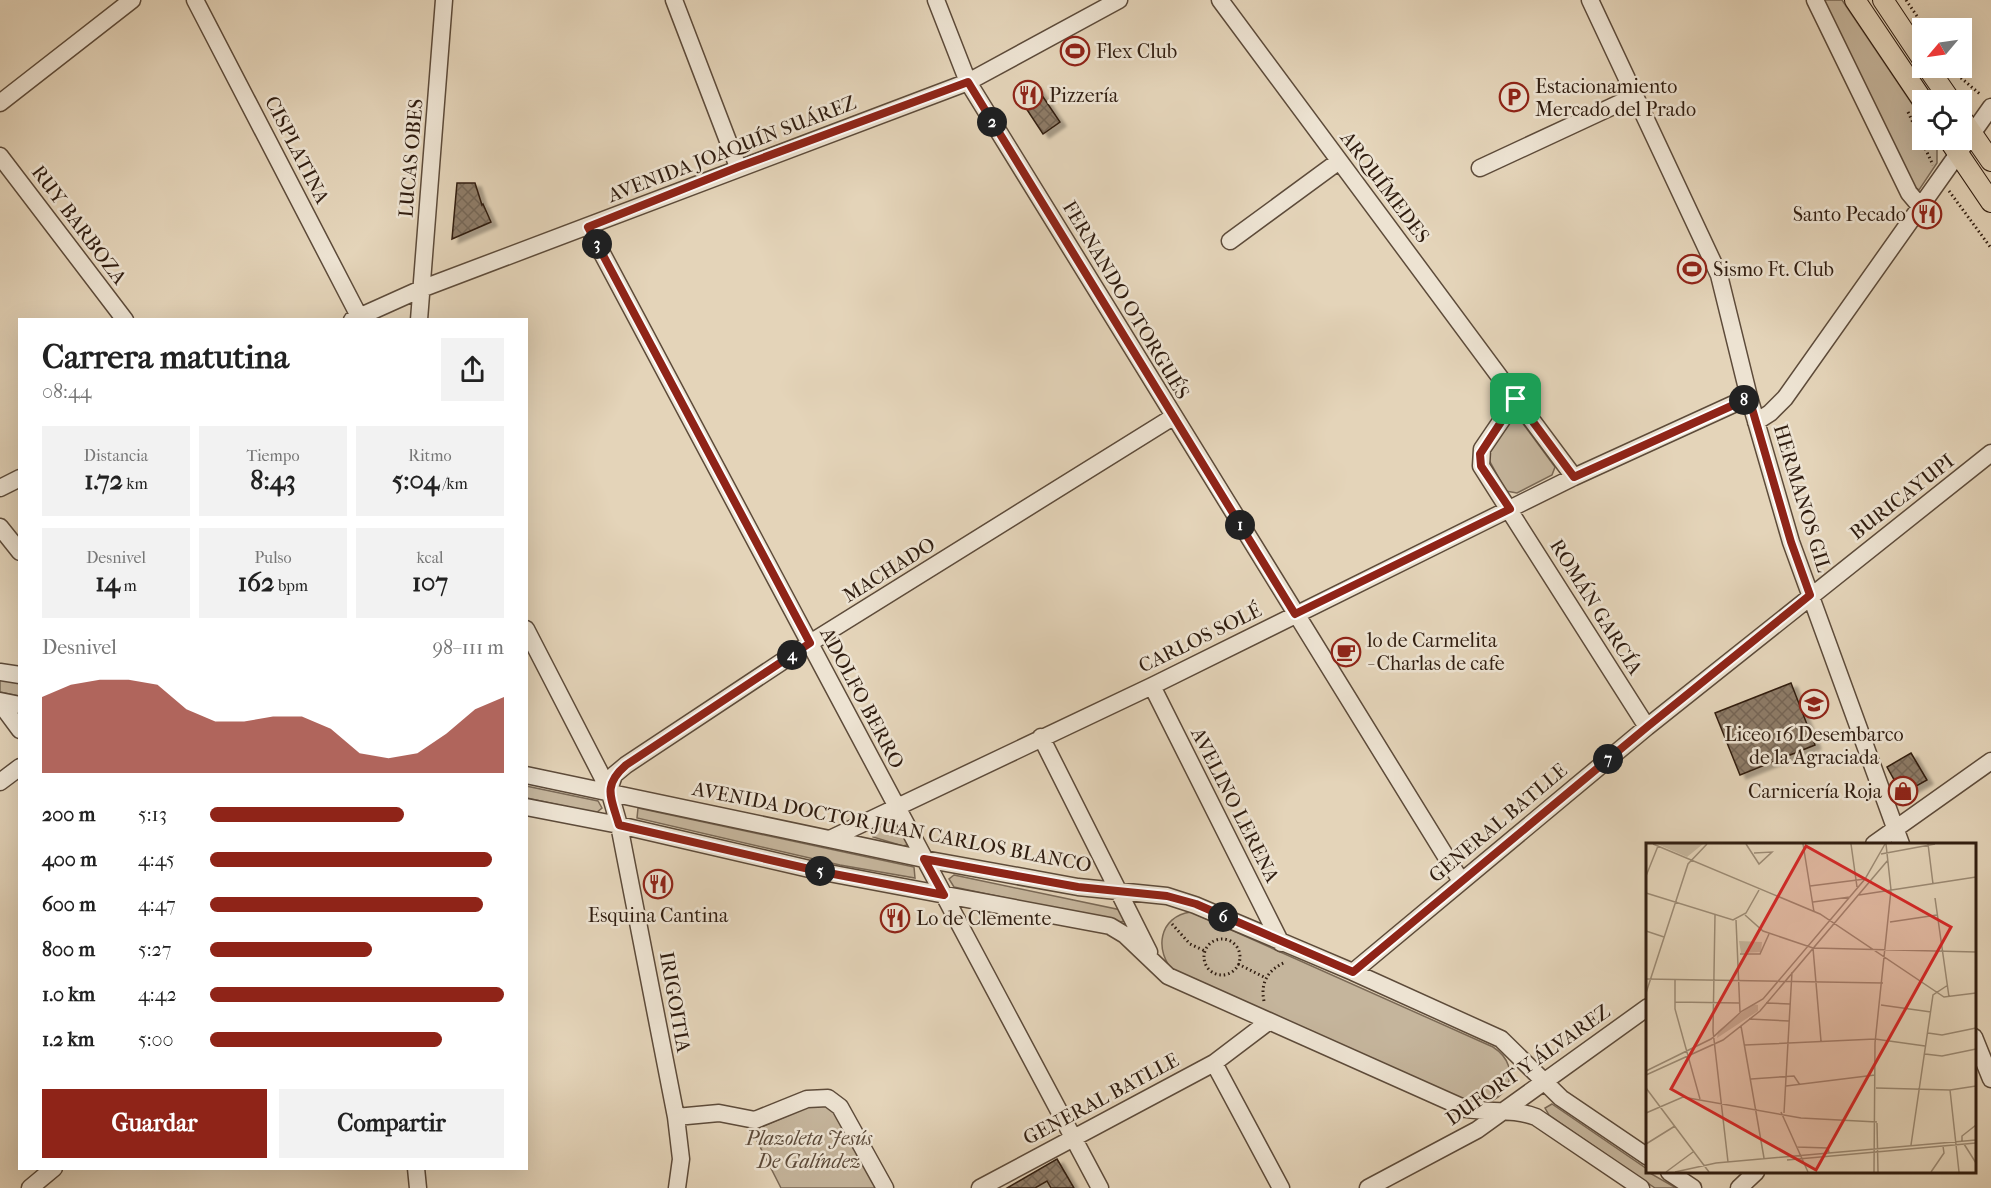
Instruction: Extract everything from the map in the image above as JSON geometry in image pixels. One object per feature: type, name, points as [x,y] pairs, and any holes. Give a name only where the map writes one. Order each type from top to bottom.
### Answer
[{"type":"main road","points":[[1855,0],[1912,100]]},
{"type":"main road","points":[[1883,0],[1912,44]]},
{"type":"main road","points":[[1972,133],[1991,161]]},
{"type":"main road","points":[[1956,150],[1991,202]]},
{"type":"street","points":[[0,103],[132,0]]},
{"type":"street","name":"CISPLATINA","points":[[195,0],[357,318]]},
{"type":"street","name":"LUCAS OBES","points":[[419,318],[444,0]]},
{"type":"street","points":[[674,0],[738,167]]},
{"type":"street","name":"FERNANDO OTORGUÉS","points":[[936,0],[968,82],[1461,881]]},
{"type":"street","name":"AVENIDA JOAQUÍN SUÁREZ","points":[[357,318],[421,288],[968,82],[1119,0]]},
{"type":"street","name":"ARQUÍMEDES","points":[[1220,0],[1574,477]]},
{"type":"street","name":"HERMANOS GIL","points":[[1590,0],[1719,275],[1749,398],[1791,542],[1898,837]]},
{"type":"street","points":[[1815,0],[1909,194],[1920,206]]},
{"type":"street","points":[[1480,168],[1635,96]]},
{"type":"street","points":[[1972,122],[1990,108]]},
{"type":"street","points":[[1756,422],[1770,413],[1785,398],[1940,178],[1951,150]]},
{"type":"street","name":"RUY BARBOZA","points":[[0,156],[123,318]]},
{"type":"street","points":[[1230,242],[1339,160]]},
{"type":"street","name":"ADOLFO BERRO","points":[[588,227],[1100,1188]]},
{"type":"street","name":"CARLOS SOLÉ","points":[[832,838],[1152,686],[1574,477],[1749,398]]},
{"type":"street","points":[[1510,509],[1481,466],[1480,454],[1516,399]]},
{"type":"street","name":"MACHADO","points":[[609,790],[614,775],[626,765],[810,643],[1173,417]]},
{"type":"street","name":"BURICAYUPI","points":[[1810,595],[1991,453]]},
{"type":"street","points":[[0,488],[18,479]]},
{"type":"street","name":"ROMÁN GARCÍA","points":[[1510,509],[1647,727]]},
{"type":"street","points":[[0,527],[18,550]]},
{"type":"street","name":"GENERAL BATLLE","points":[[1353,972],[1647,727],[1810,595]]},
{"type":"street","points":[[528,633],[609,790],[619,825]]},
{"type":"street","points":[[0,672],[18,675]]},
{"type":"street","name":"AVELINO LERENA","points":[[1152,686],[1281,943]]},
{"type":"street","points":[[0,702],[18,705]]},
{"type":"street","points":[[0,702],[18,727]]},
{"type":"street","points":[[1041,737],[1155,963]]},
{"type":"street","points":[[1877,843],[1898,837],[1991,761]]},
{"type":"street","points":[[0,782],[18,768]]},
{"type":"street","name":"AVENIDA DOCTOR JUAN CARLOS BLANCO","points":[[528,774],[924,859],[1119,892],[1167,896],[1196,904],[1501,1039],[1561,1098],[1646,1156]]},
{"type":"street","points":[[528,807],[619,825],[818,871],[1110,926],[1125,935],[1168,976],[1466,1109],[1521,1111],[1536,1117],[1641,1188]]},
{"type":"street","name":"IRIGOITIA","points":[[619,825],[676,1117],[681,1159],[678,1188]]},
{"type":"street","name":"DUFORT Y ÁLVAREZ","points":[[1368,1188],[1478,1130],[1500,1111],[1646,1008]]},
{"type":"street","name":"GENERAL BATLLE","points":[[980,1188],[1214,1063],[1268,1022]]},
{"type":"street","points":[[1976,1042],[1991,1079]]},
{"type":"street","points":[[1214,1063],[1281,1188]]},
{"type":"street","points":[[676,1117],[719,1113],[755,1120],[807,1099],[828,1098],[840,1107],[885,1188]]},
{"type":"street","points":[[30,1188],[52,1170]]},
{"type":"street","points":[[416,1170],[418,1188]]},
{"type":"street","points":[[1671,1173],[1694,1188]]},
{"type":"street","points":[[1739,1188],[1755,1173]]},
{"type":"path","points":[[1906,0],[1918,18]]},
{"type":"path","points":[[1960,78],[1978,91],[1990,108]]},
{"type":"path","points":[[1930,150],[1940,178],[1991,248]]},
{"type":"path","points":[[1172,924],[1190,944],[1204,951]]},
{"type":"path","points":[[1226,940],[1238,949],[1238,964],[1232,972],[1217,975],[1206,966],[1204,951],[1211,943],[1226,940]]},
{"type":"path","points":[[1264,1003],[1263,986],[1266,978],[1271,970],[1287,961]]},
{"type":"path","points":[[1238,964],[1266,978]]},
{"type":"green space","points":[[1820,0],[1842,0],[1912,104],[1912,150],[1937,150],[1937,163],[1919,190],[1910,183]]},
{"type":"green space","points":[[1511,418],[1521,421],[1555,467],[1552,475],[1517,493],[1506,491],[1488,458],[1488,453]]},
{"type":"green space","points":[[0,679],[18,683],[18,696],[0,692]]},
{"type":"green space","points":[[528,786],[598,801],[602,808],[596,813],[528,798]]},
{"type":"green space","points":[[638,808],[914,867],[915,878],[840,865],[637,818]]},
{"type":"green space","points":[[893,821],[908,840],[907,845],[903,846],[873,837],[873,830]]},
{"type":"green space","points":[[954,875],[1121,910],[1124,921],[954,887],[949,879]]},
{"type":"green space","points":[[1191,912],[1493,1047],[1503,1056],[1510,1076],[1502,1094],[1483,1103],[1470,1102],[1175,973],[1164,955],[1163,936],[1172,920]]},
{"type":"green space","name":"Plazoleta Jesús De Galíndez","points":[[815,1104],[827,1106],[833,1111],[877,1188],[781,1188],[752,1131]]},
{"type":"green space","points":[[1552,1104],[1646,1168],[1646,1173],[1676,1188],[1655,1188],[1549,1115],[1545,1108]]},
{"type":"building","points":[[1035,85],[1060,122],[1043,134],[1018,96]]},
{"type":"building","points":[[457,183],[475,183],[482,205],[491,222],[452,239]]},
{"type":"building","points":[[1791,683],[1815,745],[1740,775],[1715,713]]},
{"type":"building","points":[[1911,753],[1927,780],[1902,794],[1887,767]]},
{"type":"building","points":[[1057,1159],[1074,1188],[1051,1188],[1047,1181],[1035,1188],[1007,1188]]},
{"type":"place","name":"Flex Club","points":[[1075,51]]},
{"type":"place","name":"Pizzería","points":[[1028,95]]},
{"type":"place","name":"Estacionamiento Mercado del Prado","points":[[1514,97]]},
{"type":"place","name":"Santo Pecado","points":[[1927,214]]},
{"type":"place","name":"Sismo Ft. Club","points":[[1692,269]]},
{"type":"place","name":"lo de Carmelita - Charlas de cafe","points":[[1346,652]]},
{"type":"place","name":"Liceo 16 Desembarco de la Agraciada","points":[[1814,704]]},
{"type":"place","name":"Carnicería Roja","points":[[1903,791]]},
{"type":"place","name":"Esquina Cantina","points":[[658,884]]},
{"type":"place","name":"Lo de Clemente","points":[[895,918]]},
{"type":"route","points":[[968,82],[1295,614],[1510,509],[1481,466],[1480,454],[1516,399],[1574,477],[1749,398],[1791,542],[1810,595],[1647,727],[1353,972],[1281,943],[1196,904],[1167,896],[1078,887],[924,859],[944,895],[818,871],[619,825],[609,790],[614,775],[810,643],[588,227],[738,167],[968,82]]}]
